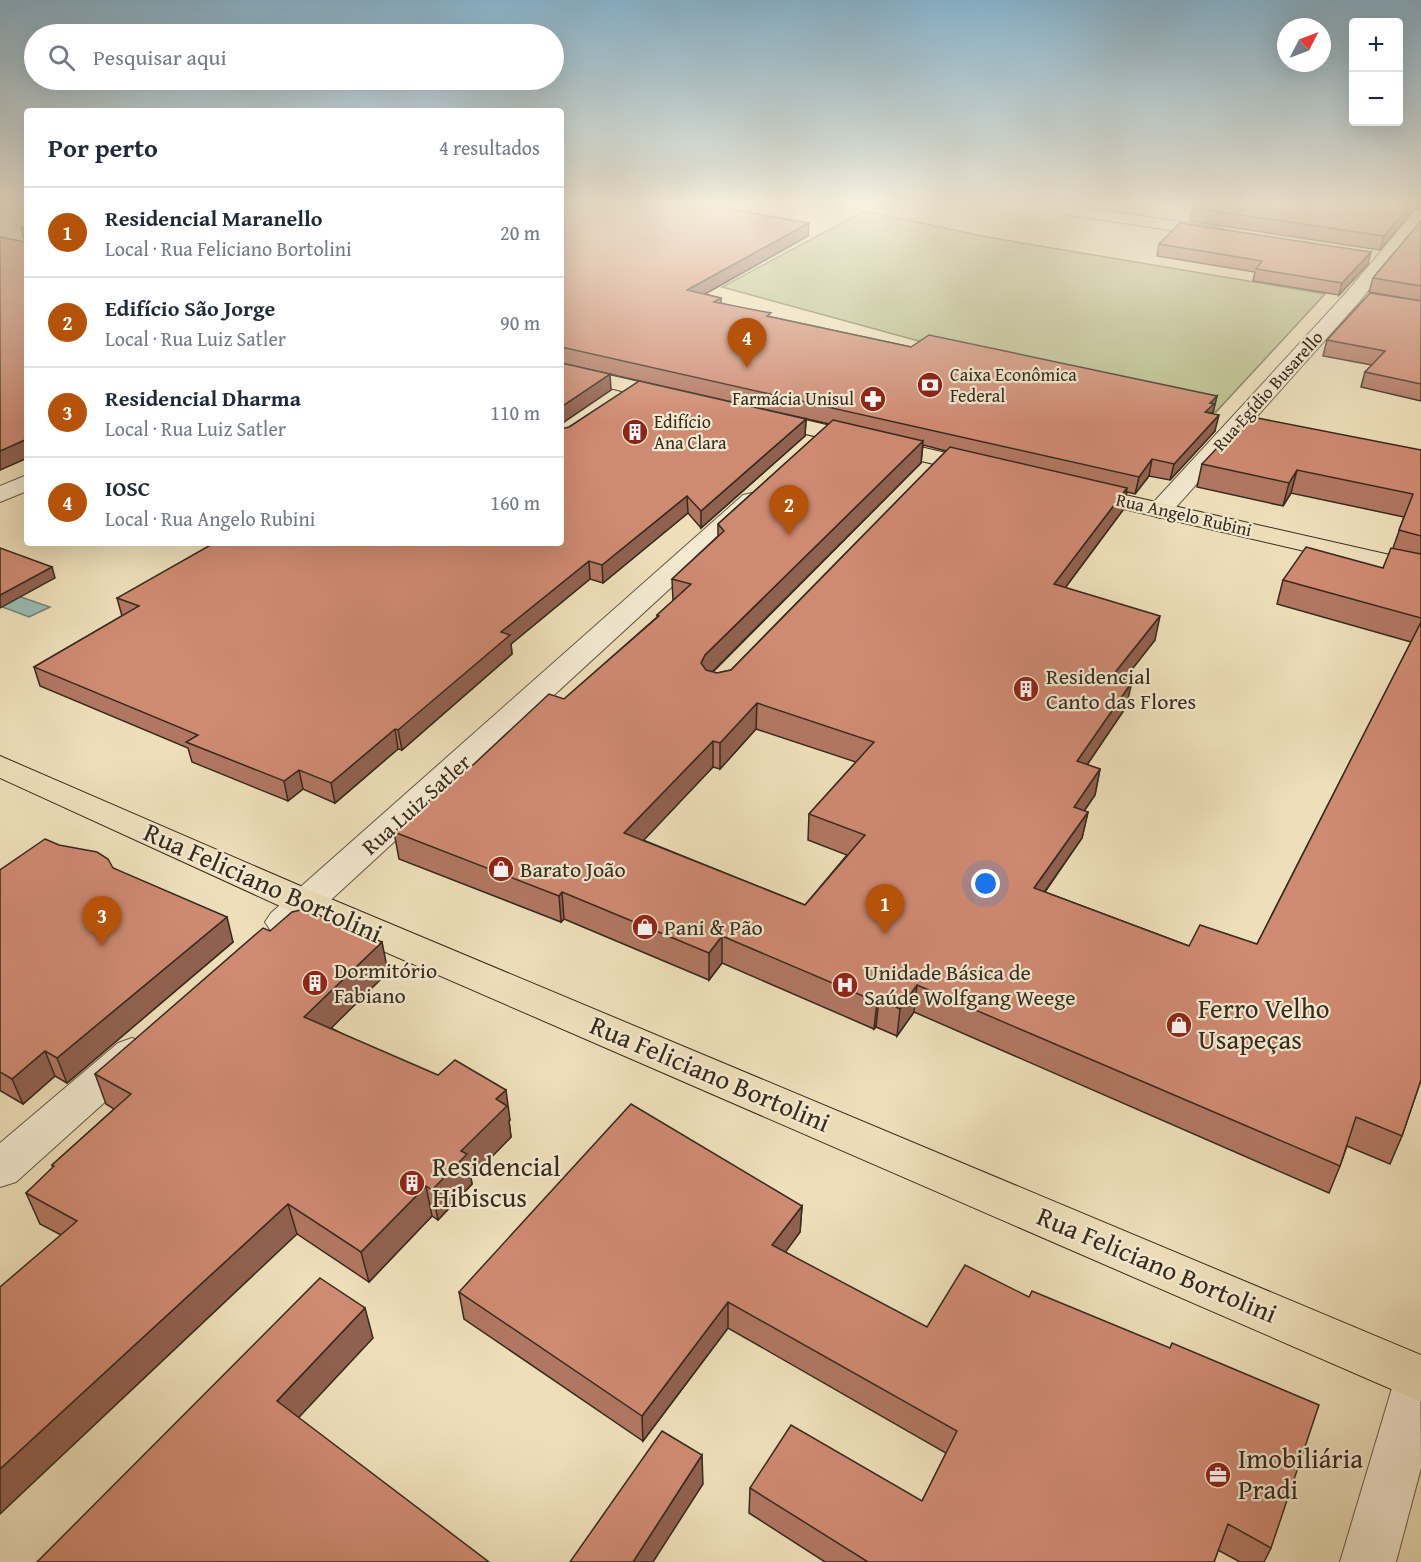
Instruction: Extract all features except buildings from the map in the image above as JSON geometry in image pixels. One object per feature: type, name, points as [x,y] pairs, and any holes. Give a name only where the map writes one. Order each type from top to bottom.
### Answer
[{"type":"main road","points":[[564,371],[692,401]]},
{"type":"main road","points":[[736,411],[826,432],[933,467],[999,472]]},
{"type":"main road","name":"Rua Angelo Rubini","points":[[1056,486],[1421,570]]},
{"type":"main road","name":"Rua Feliciano Bortolini","points":[[0,766],[306,903],[1421,1378]]},
{"type":"street","name":"Rua Egídio Busarello","points":[[1160,510],[1368,278]]},
{"type":"street","points":[[1352,298],[1375,302]]},
{"type":"street","points":[[608,406],[635,387]]},
{"type":"street","points":[[801,456],[826,432]]},
{"type":"street","name":"Rua Luiz Satler","points":[[254,948],[774,480]]},
{"type":"street","points":[[0,495],[24,483]]},
{"type":"street","points":[[0,1169],[157,1032]]},
{"type":"street","points":[[1368,1562],[1421,1378]]},
{"type":"green space","points":[[739,278],[1229,278],[1325,294],[1216,412],[1017,368],[722,287]]},
{"type":"water","points":[[15,595],[50,607],[29,617],[0,606],[0,603]]},
{"type":"place","name":"IOSC","points":[[747,368]]},
{"type":"place","name":"Caixa Econômica Federal","points":[[930,385]]},
{"type":"place","name":"Farmácia Unisul","points":[[873,399]]},
{"type":"place","name":"Edifício Ana Clara","points":[[635,432]]},
{"type":"place","name":"Edifício São Jorge","points":[[789,535]]},
{"type":"place","name":"Residencial Canto das Flores","points":[[1026,689]]},
{"type":"place","name":"Barato João","points":[[501,869]]},
{"type":"place","name":"Pani & Pão","points":[[645,927]]},
{"type":"place","name":"Residencial Maranello","points":[[885,934]]},
{"type":"place","name":"Residencial Dharma","points":[[102,946]]},
{"type":"place","name":"Dormitório Fabiano","points":[[315,983]]},
{"type":"place","name":"Unidade Básica de Saúde Wolfgang Weege","points":[[845,985]]},
{"type":"place","name":"Ferro Velho Usapeças","points":[[1179,1025]]},
{"type":"place","name":"Residencial Hibiscus","points":[[412,1183]]},
{"type":"place","name":"Imobiliária Pradi","points":[[1218,1475]]}]
